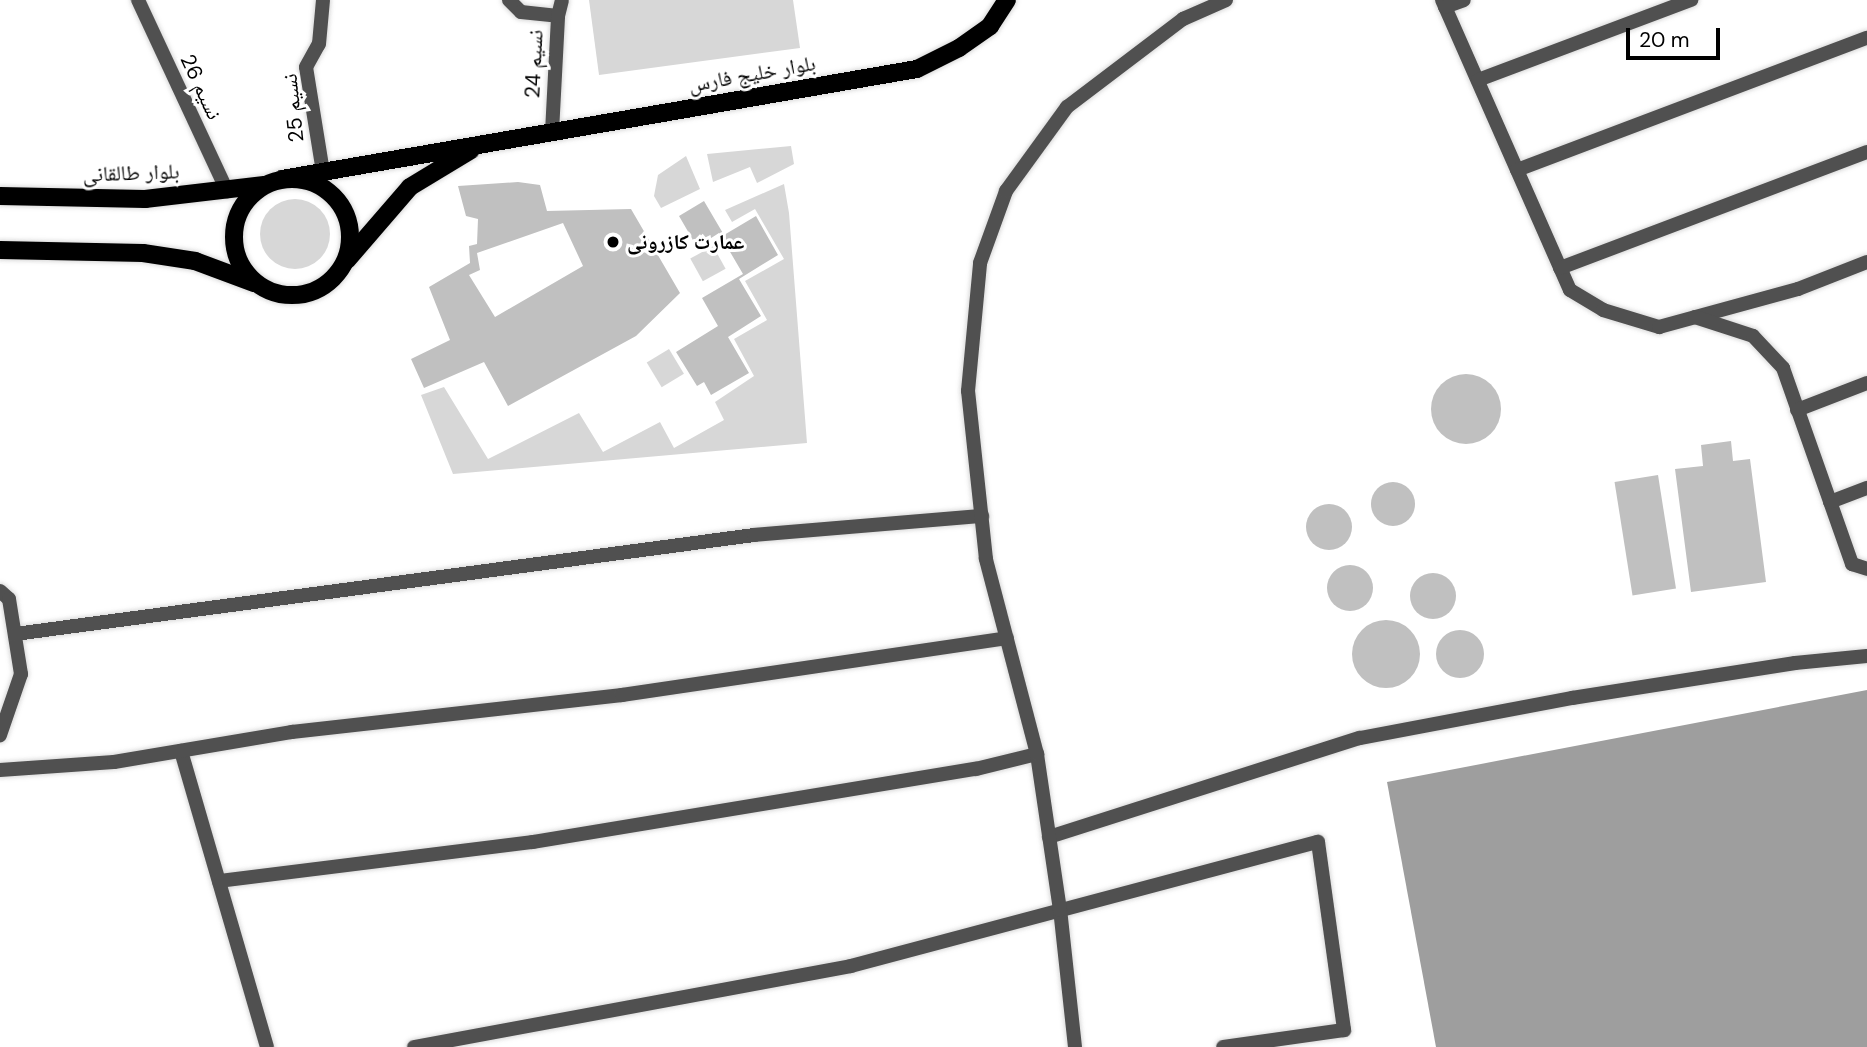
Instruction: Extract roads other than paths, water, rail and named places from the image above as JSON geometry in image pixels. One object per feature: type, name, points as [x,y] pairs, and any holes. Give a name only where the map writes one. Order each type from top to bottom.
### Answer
[{"type":"main road","name":"بلوار خلیج فارس","points":[[282,179],[916,69],[959,48],[990,26],[1007,0]]},
{"type":"main road","points":[[0,250],[143,253],[195,261],[275,293],[295,295],[313,291],[329,281],[410,187],[480,144]]},
{"type":"main road","points":[[258,284],[240,262],[234,233],[243,206],[264,185],[282,179],[301,179],[318,185],[334,196],[344,212],[350,230],[342,267]]},
{"type":"main road","name":"بلوار طالقانی","points":[[0,196],[145,199],[264,185]]},
{"type":"street","name":"نسیم 26","points":[[138,0],[227,191]]},
{"type":"street","name":"نسیم 25","points":[[323,0],[319,44],[306,68],[323,172]]},
{"type":"street","points":[[509,0],[521,12],[558,16]]},
{"type":"street","name":"نسیم 24","points":[[552,132],[558,16],[562,0]]},
{"type":"street","points":[[1075,1047],[1060,910],[1037,754],[986,559],[968,391],[980,264],[1006,191],[1067,107],[1183,19],[1226,0]]},
{"type":"street","points":[[1464,0],[1444,4],[1570,290],[1603,310],[1659,327],[1798,289],[1867,262]]},
{"type":"street","points":[[1478,80],[1691,0]]},
{"type":"street","points":[[1517,170],[1867,38]]},
{"type":"street","points":[[1560,268],[1867,152]]},
{"type":"street","points":[[1695,317],[1753,336],[1783,369],[1852,564],[1867,569]]},
{"type":"street","points":[[1797,410],[1867,383]]},
{"type":"street","points":[[1830,502],[1867,488]]},
{"type":"street","points":[[15,634],[754,535],[982,516]]},
{"type":"street","points":[[0,591],[9,599],[21,674],[0,735]]},
{"type":"street","points":[[0,770],[114,762],[292,732],[622,695],[1007,638]]},
{"type":"street","points":[[1049,836],[1360,738],[1572,698],[1795,663],[1867,656]]},
{"type":"street","points":[[181,751],[267,1047]]},
{"type":"street","points":[[219,881],[533,842],[976,769],[1037,754]]},
{"type":"street","points":[[414,1047],[851,966],[1318,842],[1344,1030],[1223,1047]]},
{"type":"place","name":"عمارت کازرونی","points":[[613,242]]}]
